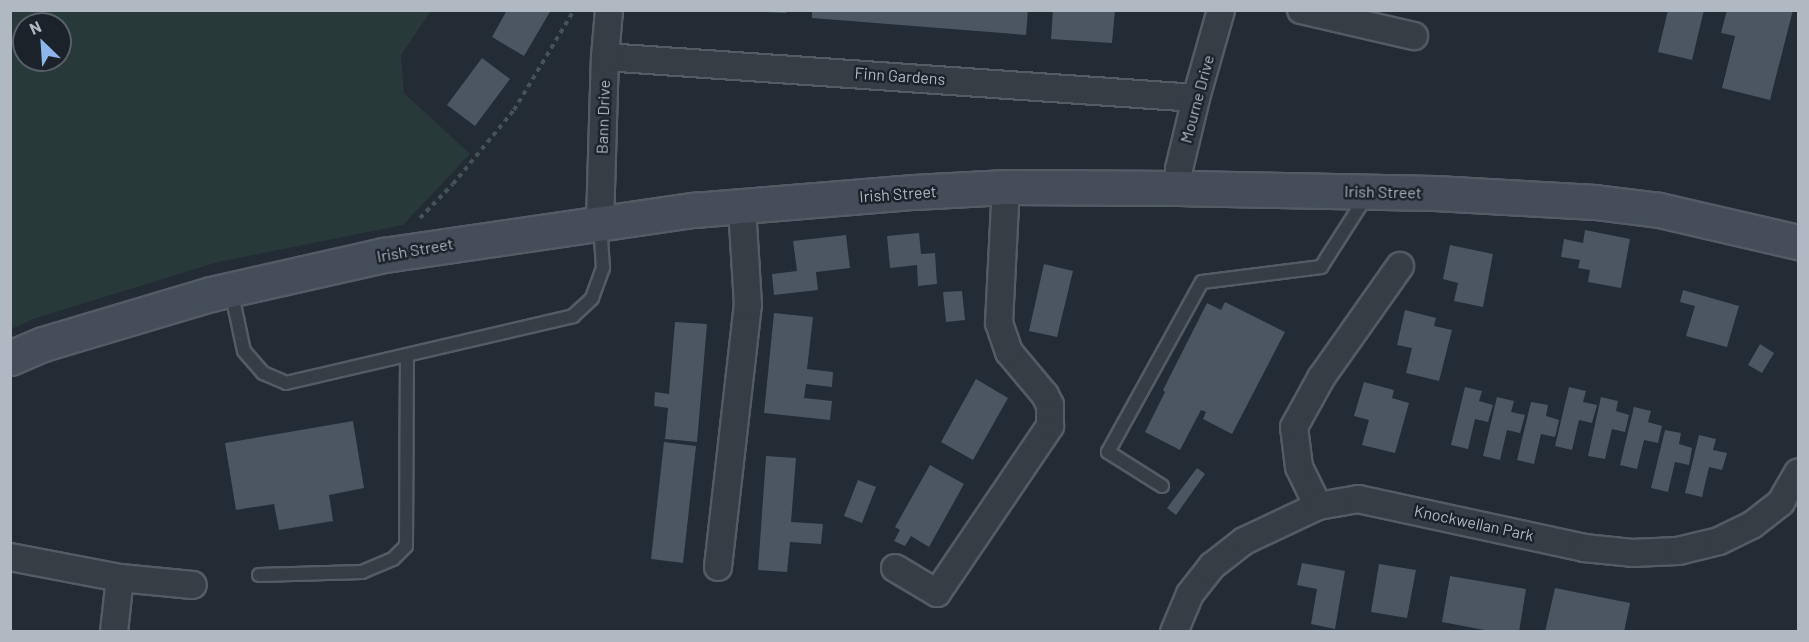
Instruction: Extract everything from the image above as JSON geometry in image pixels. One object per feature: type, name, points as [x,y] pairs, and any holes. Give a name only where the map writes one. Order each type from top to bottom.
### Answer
[{"type":"main road","name":"Irish Street","points":[[10,358],[43,344],[231,289],[384,255],[600,223],[742,206],[1006,187],[1369,191],[1595,202],[1659,210],[1798,242]]},
{"type":"street","name":"Bann Drive","points":[[600,223],[605,57],[609,10]]},
{"type":"street","name":"Mourne Drive","points":[[1179,188],[1179,169],[1221,10]]},
{"type":"street","points":[[1301,10],[1414,36]]},
{"type":"street","name":"Finn Gardens","points":[[605,57],[1196,98]]},
{"type":"street","points":[[895,568],[937,593],[1050,426],[1050,405],[1045,395],[1009,352],[999,323],[1006,187]]},
{"type":"street","points":[[718,567],[748,304],[742,206]]},
{"type":"street","points":[[1318,506],[1299,467],[1294,427],[1321,378],[1400,266]]},
{"type":"street","name":"Knockwellan Park","points":[[1174,632],[1190,594],[1212,566],[1244,541],[1318,506],[1358,499],[1584,548],[1632,552],[1678,551],[1719,541],[1752,525],[1781,502],[1798,472]]},
{"type":"street","points":[[10,557],[120,578],[193,585]]},
{"type":"street","points":[[114,632],[120,578]]},
{"type":"lane","points":[[1162,486],[1108,452],[1202,282],[1321,267],[1369,191]]},
{"type":"lane","points":[[231,289],[244,351],[263,373],[286,383],[573,316],[592,298],[603,268],[600,223]]},
{"type":"lane","points":[[259,575],[362,572],[393,560],[406,546],[407,355]]},
{"type":"path","points":[[384,255],[453,184],[514,110],[574,10]]},
{"type":"shaded area","points":[[10,11],[431,11],[401,55],[404,93],[470,154],[403,225],[218,262],[36,318],[11,329]]},
{"type":"building","points":[[507,10],[551,10],[524,56],[492,37]]},
{"type":"building","points":[[765,10],[787,10],[786,13],[765,12]]},
{"type":"building","points":[[812,10],[1028,10],[1026,35],[812,18]]},
{"type":"building","points":[[1053,10],[1115,10],[1112,43],[1051,39]]},
{"type":"building","points":[[1668,10],[1704,10],[1692,60],[1658,52]]},
{"type":"building","points":[[1727,10],[1793,10],[1770,100],[1722,88],[1735,36],[1721,33]]},
{"type":"building","points":[[482,58],[510,79],[475,126],[447,105]]},
{"type":"building","points":[[1585,230],[1630,239],[1621,288],[1588,282],[1590,270],[1578,268],[1580,260],[1561,257],[1564,239],[1583,243]]},
{"type":"building","points":[[919,233],[921,254],[935,253],[937,284],[918,286],[917,265],[890,268],[887,236]]},
{"type":"building","points":[[846,235],[850,268],[816,272],[818,290],[774,295],[772,274],[797,271],[793,241]]},
{"type":"building","points":[[1450,245],[1493,254],[1483,307],[1454,301],[1458,283],[1443,279]]},
{"type":"building","points":[[1044,264],[1073,271],[1057,337],[1029,331]]},
{"type":"building","points":[[1683,290],[1739,306],[1727,347],[1686,336],[1695,306],[1680,302]]},
{"type":"building","points":[[962,291],[965,320],[946,322],[943,292]]},
{"type":"building","points":[[1225,302],[1285,332],[1232,434],[1203,419],[1206,412],[1201,410],[1180,450],[1145,432],[1165,392],[1163,390],[1207,303],[1221,310]]},
{"type":"building","points":[[1405,310],[1436,318],[1434,326],[1452,330],[1439,381],[1406,373],[1412,348],[1397,345]]},
{"type":"building","points":[[774,313],[813,317],[807,369],[833,372],[832,387],[806,384],[804,398],[832,401],[830,420],[764,413]]},
{"type":"building","points":[[675,322],[707,324],[697,442],[665,439],[668,408],[654,406],[655,392],[669,394]]},
{"type":"building","points":[[1760,344],[1774,353],[1762,373],[1748,365]]},
{"type":"building","points":[[976,379],[1008,398],[973,460],[941,442]]},
{"type":"building","points":[[1364,382],[1394,390],[1392,398],[1409,403],[1395,453],[1362,445],[1369,420],[1354,416]]},
{"type":"building","points":[[1465,387],[1482,391],[1479,401],[1493,405],[1488,422],[1475,419],[1468,449],[1451,445]]},
{"type":"building","points":[[1569,387],[1586,391],[1583,402],[1597,405],[1592,423],[1579,420],[1572,450],[1555,446]]},
{"type":"building","points":[[1497,397],[1514,401],[1511,412],[1525,415],[1520,433],[1507,430],[1500,460],[1483,456]]},
{"type":"building","points":[[1601,397],[1618,401],[1616,411],[1629,415],[1625,432],[1612,429],[1605,459],[1588,456]]},
{"type":"building","points":[[1531,402],[1548,405],[1546,416],[1559,420],[1555,437],[1541,434],[1534,464],[1517,460]]},
{"type":"building","points":[[1634,407],[1651,411],[1648,422],[1662,426],[1658,443],[1644,440],[1637,469],[1620,465]]},
{"type":"building","points":[[353,421],[364,488],[329,495],[333,521],[279,530],[274,504],[236,510],[225,443]]},
{"type":"building","points":[[1665,430],[1681,433],[1679,444],[1692,448],[1689,465],[1675,462],[1668,492],[1651,488]]},
{"type":"building","points":[[1699,435],[1716,439],[1713,450],[1727,453],[1722,470],[1709,467],[1702,497],[1685,493]]},
{"type":"building","points":[[664,442],[696,446],[683,563],[651,559]]},
{"type":"building","points":[[766,456],[796,458],[791,522],[823,524],[821,544],[790,542],[787,572],[758,570]]},
{"type":"building","points":[[930,465],[964,484],[929,547],[911,536],[905,546],[894,541],[900,530],[895,527]]},
{"type":"building","points":[[1197,468],[1205,474],[1176,515],[1167,508]]},
{"type":"building","points":[[858,480],[876,487],[862,523],[844,516]]},
{"type":"building","points":[[1302,563],[1345,571],[1335,629],[1311,624],[1317,589],[1297,585]]},
{"type":"building","points":[[1379,564],[1416,570],[1407,618],[1371,612]]},
{"type":"building","points":[[1450,576],[1526,589],[1519,632],[1495,632],[1442,622]]},
{"type":"building","points":[[1555,588],[1630,603],[1624,632],[1545,632]]}]
